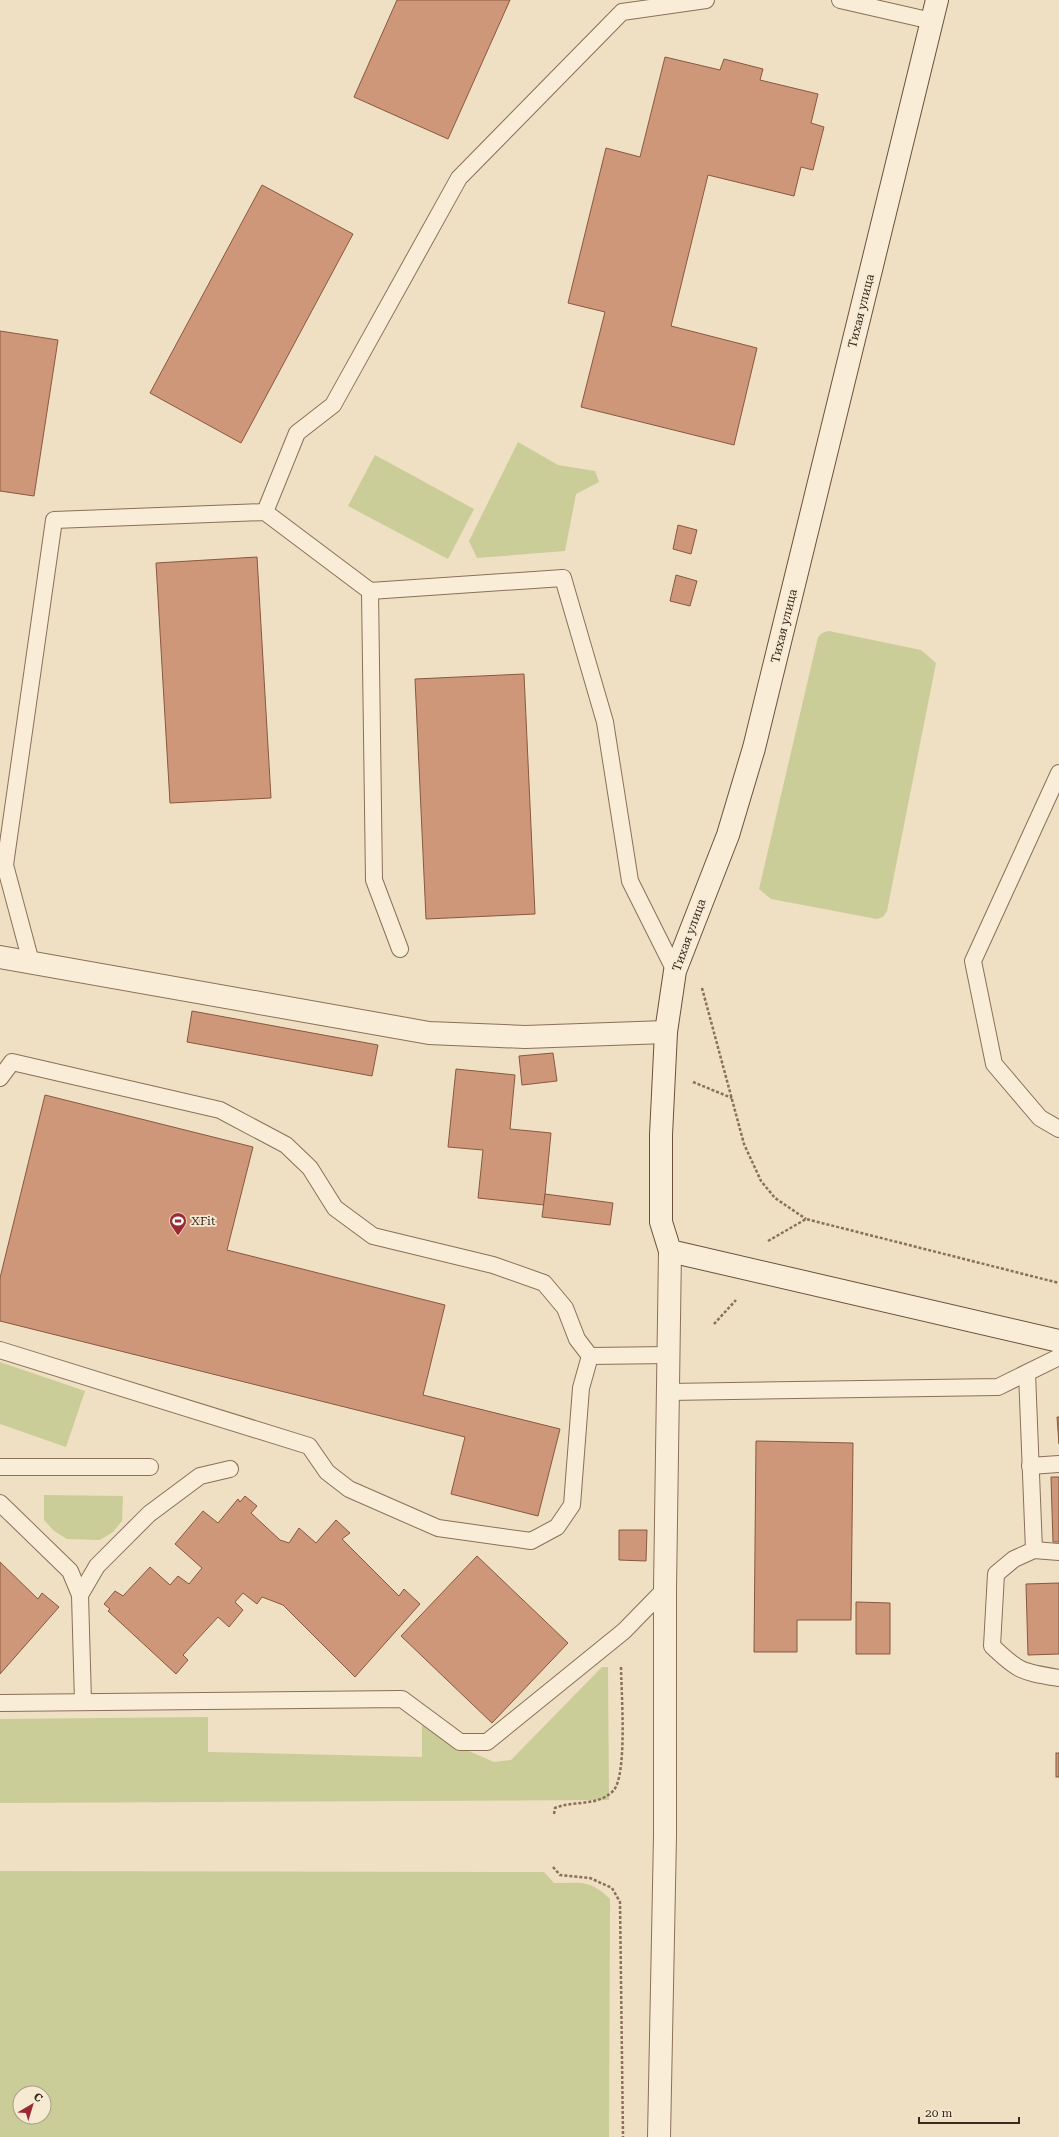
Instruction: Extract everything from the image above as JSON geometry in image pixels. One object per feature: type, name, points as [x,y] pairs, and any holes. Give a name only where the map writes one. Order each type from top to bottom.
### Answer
[{"type":"street","name":"Тихая улица","points":[[659,2137],[665,1836],[665,1588],[670,1251],[661,1222],[661,1135],[666,1032],[675,971],[728,835],[754,748],[937,0]]},
{"type":"street","points":[[0,957],[429,1032],[525,1037],[666,1032]]},
{"type":"street","points":[[670,1251],[1059,1341]]},
{"type":"lane","points":[[266,512],[297,433],[334,405],[459,178],[622,12],[706,0]]},
{"type":"lane","points":[[840,0],[932,21]]},
{"type":"lane","points":[[31,962],[5,865],[54,520],[266,512],[370,591],[563,578],[605,722],[630,881],[675,971]]},
{"type":"lane","points":[[370,591],[374,880],[400,949]]},
{"type":"lane","points":[[1059,773],[973,960],[994,1064],[1040,1118],[1059,1129]]},
{"type":"lane","points":[[0,1078],[12,1062],[220,1110],[286,1145],[310,1168],[335,1208],[373,1236],[493,1265],[544,1283],[565,1308],[577,1339],[590,1356]]},
{"type":"lane","points":[[0,1350],[309,1446],[327,1472],[349,1489],[438,1528],[531,1541],[557,1527],[572,1504],[581,1388],[590,1356]]},
{"type":"lane","points":[[590,1356],[668,1355]]},
{"type":"lane","points":[[668,1392],[998,1387],[1059,1357]]},
{"type":"lane","points":[[1027,1373],[1034,1550]]},
{"type":"lane","points":[[1030,1466],[1059,1464]]},
{"type":"lane","points":[[0,1467],[150,1467]]},
{"type":"lane","points":[[80,1596],[98,1566],[149,1514],[200,1476],[230,1469]]},
{"type":"lane","points":[[0,1503],[70,1571],[80,1596],[83,1702]]},
{"type":"lane","points":[[1059,1552],[1034,1550],[1014,1559],[996,1574],[992,1646],[1013,1666],[1027,1673],[1059,1678]]},
{"type":"lane","points":[[0,1702],[402,1699],[460,1742],[487,1742],[624,1631],[665,1588]]},
{"type":"path","points":[[683,948],[699,977],[744,1144],[761,1181],[775,1198],[806,1219],[1059,1283]]},
{"type":"path","points":[[768,1241],[806,1219]]},
{"type":"path","points":[[714,1324],[736,1300]]},
{"type":"path","points":[[554,1814],[555,1808],[560,1806],[594,1802],[614,1791],[620,1777],[622,1760],[621,1666],[624,1631]]},
{"type":"path","points":[[553,1867],[560,1874],[590,1878],[612,1888],[620,1902],[623,2137]]},
{"type":"green space","points":[[518,442],[558,465],[595,471],[599,482],[576,494],[565,551],[477,558],[469,541]]},
{"type":"green space","points":[[375,455],[474,509],[448,559],[348,506]]},
{"type":"green space","points":[[829,631],[921,650],[936,663],[887,911],[883,917],[877,919],[771,899],[759,889],[818,637],[822,633]]},
{"type":"green space","points":[[0,1362],[85,1391],[66,1447],[0,1424]]},
{"type":"green space","points":[[44,1495],[123,1496],[122,1521],[113,1532],[100,1540],[67,1539],[54,1531],[44,1520]]},
{"type":"green space","points":[[602,1667],[608,1667],[609,1800],[0,1803],[0,1719],[208,1717],[208,1752],[422,1757],[422,1725],[429,1725],[462,1748],[494,1762],[511,1760]]},
{"type":"green space","points":[[0,1871],[544,1872],[554,1883],[578,1883],[591,1885],[610,1899],[609,2137],[0,2137]]},
{"type":"building","points":[[397,0],[510,0],[448,139],[354,97]]},
{"type":"building","points":[[665,57],[720,70],[724,59],[763,69],[760,80],[818,94],[811,123],[824,127],[813,170],[801,167],[794,196],[708,175],[671,326],[757,348],[734,445],[581,407],[605,312],[568,303],[606,148],[640,157]]},
{"type":"building","points":[[262,185],[353,234],[241,443],[150,393]]},
{"type":"building","points":[[0,331],[58,340],[34,496],[0,491]]},
{"type":"building","points":[[678,525],[697,530],[691,554],[673,549]]},
{"type":"building","points":[[257,557],[271,798],[170,803],[156,563]]},
{"type":"building","points":[[676,575],[697,581],[690,606],[670,601]]},
{"type":"building","points":[[524,674],[535,914],[426,919],[415,679]]},
{"type":"building","points":[[192,1011],[378,1045],[372,1076],[187,1042]]},
{"type":"building","points":[[553,1053],[557,1081],[522,1085],[519,1056]]},
{"type":"building","points":[[456,1069],[515,1075],[510,1129],[551,1133],[544,1205],[478,1198],[483,1150],[448,1147]]},
{"type":"building","points":[[45,1095],[253,1147],[227,1250],[445,1305],[423,1395],[560,1429],[538,1516],[451,1494],[465,1437],[0,1321],[0,1278]]},
{"type":"building","points":[[545,1194],[613,1203],[610,1225],[542,1217]]},
{"type":"building","points":[[1057,1417],[1059,1417],[1059,1444]]},
{"type":"building","points":[[756,1441],[853,1443],[851,1620],[797,1620],[797,1652],[754,1652]]},
{"type":"building","points":[[1051,1477],[1059,1477],[1059,1542],[1053,1542]]},
{"type":"building","points":[[245,1496],[257,1506],[251,1513],[280,1540],[289,1543],[299,1528],[316,1543],[336,1520],[350,1533],[342,1539],[399,1596],[404,1589],[420,1604],[355,1677],[283,1605],[262,1597],[257,1604],[243,1593],[235,1602],[243,1610],[229,1627],[218,1617],[183,1655],[188,1660],[176,1674],[108,1611],[110,1609],[104,1604],[115,1591],[123,1596],[150,1567],[170,1585],[178,1576],[189,1584],[202,1568],[175,1544],[203,1511],[218,1523],[238,1499],[240,1502]]},
{"type":"building","points":[[619,1530],[647,1530],[646,1561],[619,1560]]},
{"type":"building","points":[[477,1556],[568,1643],[492,1723],[401,1636]]},
{"type":"building","points":[[0,1562],[38,1599],[42,1593],[59,1607],[0,1674]]},
{"type":"building","points":[[1059,1583],[1059,1654],[1028,1655],[1026,1584]]},
{"type":"building","points":[[856,1602],[890,1603],[890,1654],[856,1654]]},
{"type":"building","points":[[1056,1753],[1059,1753],[1059,1777],[1056,1777]]},
{"type":"place","name":"XFit","points":[[178,1236]]}]
